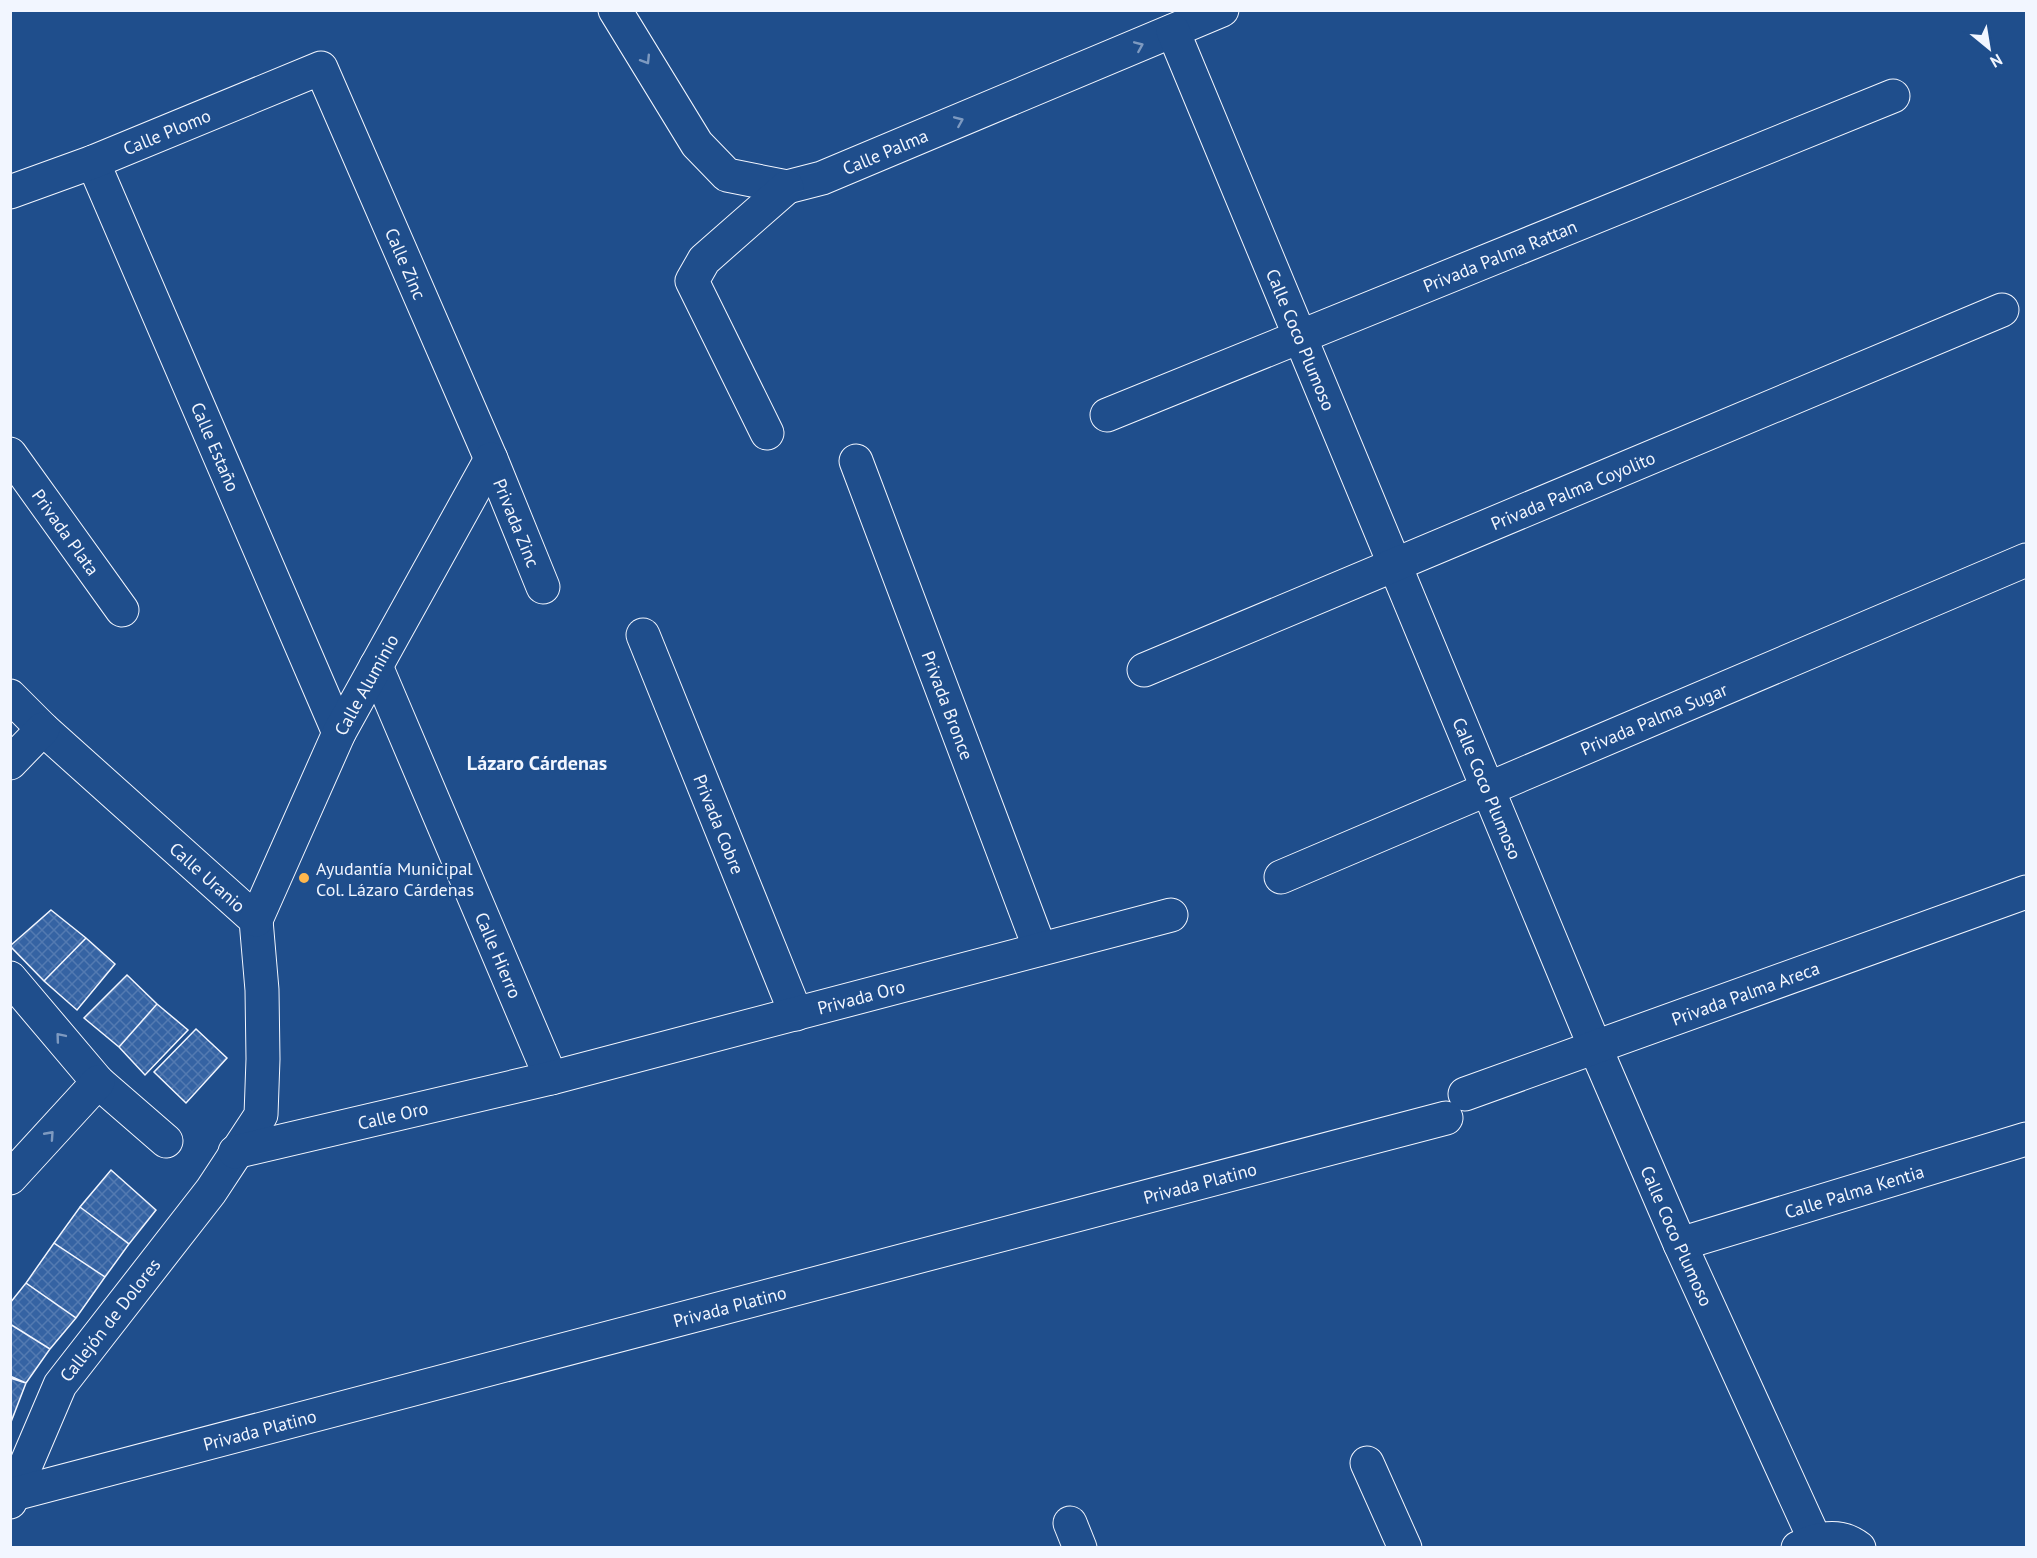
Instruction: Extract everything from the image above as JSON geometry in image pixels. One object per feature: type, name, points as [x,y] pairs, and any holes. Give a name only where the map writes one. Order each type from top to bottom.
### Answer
[{"type":"street","name":"Calle Palma","points":[[615,10],[697,144],[719,167],[727,175],[787,187],[822,178],[1222,10]]},
{"type":"street","name":"Calle Coco Plumoso","points":[[1173,32],[1595,1047],[1806,1544]]},
{"type":"street","name":"Calle Plomo","points":[[10,192],[93,162],[321,68]]},
{"type":"street","name":"Calle Zinc","points":[[321,68],[491,459]]},
{"type":"street","name":"Privada Palma Rattan","points":[[1107,415],[1893,96]]},
{"type":"street","name":"Calle Estaño","points":[[93,162],[339,733]]},
{"type":"street","points":[[767,433],[692,281],[704,260],[787,187]]},
{"type":"street","name":"Privada Palma Coyolito","points":[[1144,670],[2002,310]]},
{"type":"street","name":"Privada Plata","points":[[10,454],[122,610]]},
{"type":"street","name":"Privada Zinc","points":[[491,459],[543,587]]},
{"type":"street","name":"Calle Aluminio","points":[[256,920],[339,733],[491,459]]},
{"type":"street","name":"Privada Bronce","points":[[856,461],[1040,949]]},
{"type":"street","name":"Privada Palma Sugar","points":[[1281,877],[2026,560]]},
{"type":"street","name":"Privada Cobre","points":[[643,635],[796,1014]]},
{"type":"street","name":"Calle Hierro","points":[[376,666],[551,1078]]},
{"type":"street","name":"Calle Uranio","points":[[10,696],[43,729],[256,920],[262,990],[261,1115],[235,1152]]},
{"type":"street","points":[[10,763],[43,729]]},
{"type":"street","name":"Privada Palma Areca","points":[[1455,1106],[1595,1047],[2026,892]]},
{"type":"street","name":"Privada Oro","points":[[551,1078],[1171,915]]},
{"type":"street","points":[[10,978],[98,1082],[166,1141]]},
{"type":"street","name":"Calle Oro","points":[[235,1152],[551,1078]]},
{"type":"street","points":[[10,1178],[98,1082]]},
{"type":"street","name":"Privada Platino","points":[[12,1498],[1455,1106]]},
{"type":"street","name":"Calle Palma Kentia","points":[[1680,1244],[2026,1139]]},
{"type":"street","name":"Callejón de Dolores","points":[[12,1498],[60,1385],[211,1191],[235,1152]]},
{"type":"street","points":[[1367,1463],[1405,1548]]},
{"type":"street","points":[[1806,1544],[1835,1537],[1859,1548]]},
{"type":"building","points":[[51,910],[86,938],[44,981],[10,946]]},
{"type":"building","points":[[86,938],[115,964],[77,1010],[44,981]]},
{"type":"building","points":[[127,975],[157,1004],[119,1047],[84,1018]]},
{"type":"building","points":[[157,1004],[188,1030],[145,1075],[119,1047]]},
{"type":"building","points":[[196,1029],[227,1058],[186,1103],[154,1072]]},
{"type":"building","points":[[111,1170],[156,1210],[129,1244],[80,1207]]},
{"type":"building","points":[[80,1207],[129,1244],[105,1277],[54,1243]]},
{"type":"building","points":[[54,1243],[105,1277],[76,1318],[26,1283]]},
{"type":"building","points":[[26,1283],[76,1318],[50,1349],[10,1324],[10,1303]]},
{"type":"building","points":[[10,1324],[50,1349],[26,1383],[10,1376]]},
{"type":"building","points":[[10,1378],[26,1383],[11,1422],[10,1422]]},
{"type":"place","name":"Ayudantía Municipal Col. Lázaro Cárdenas","points":[[304,878]]},
{"type":"district","name":"Lázaro Cárdenas","points":[[537,763]]}]
